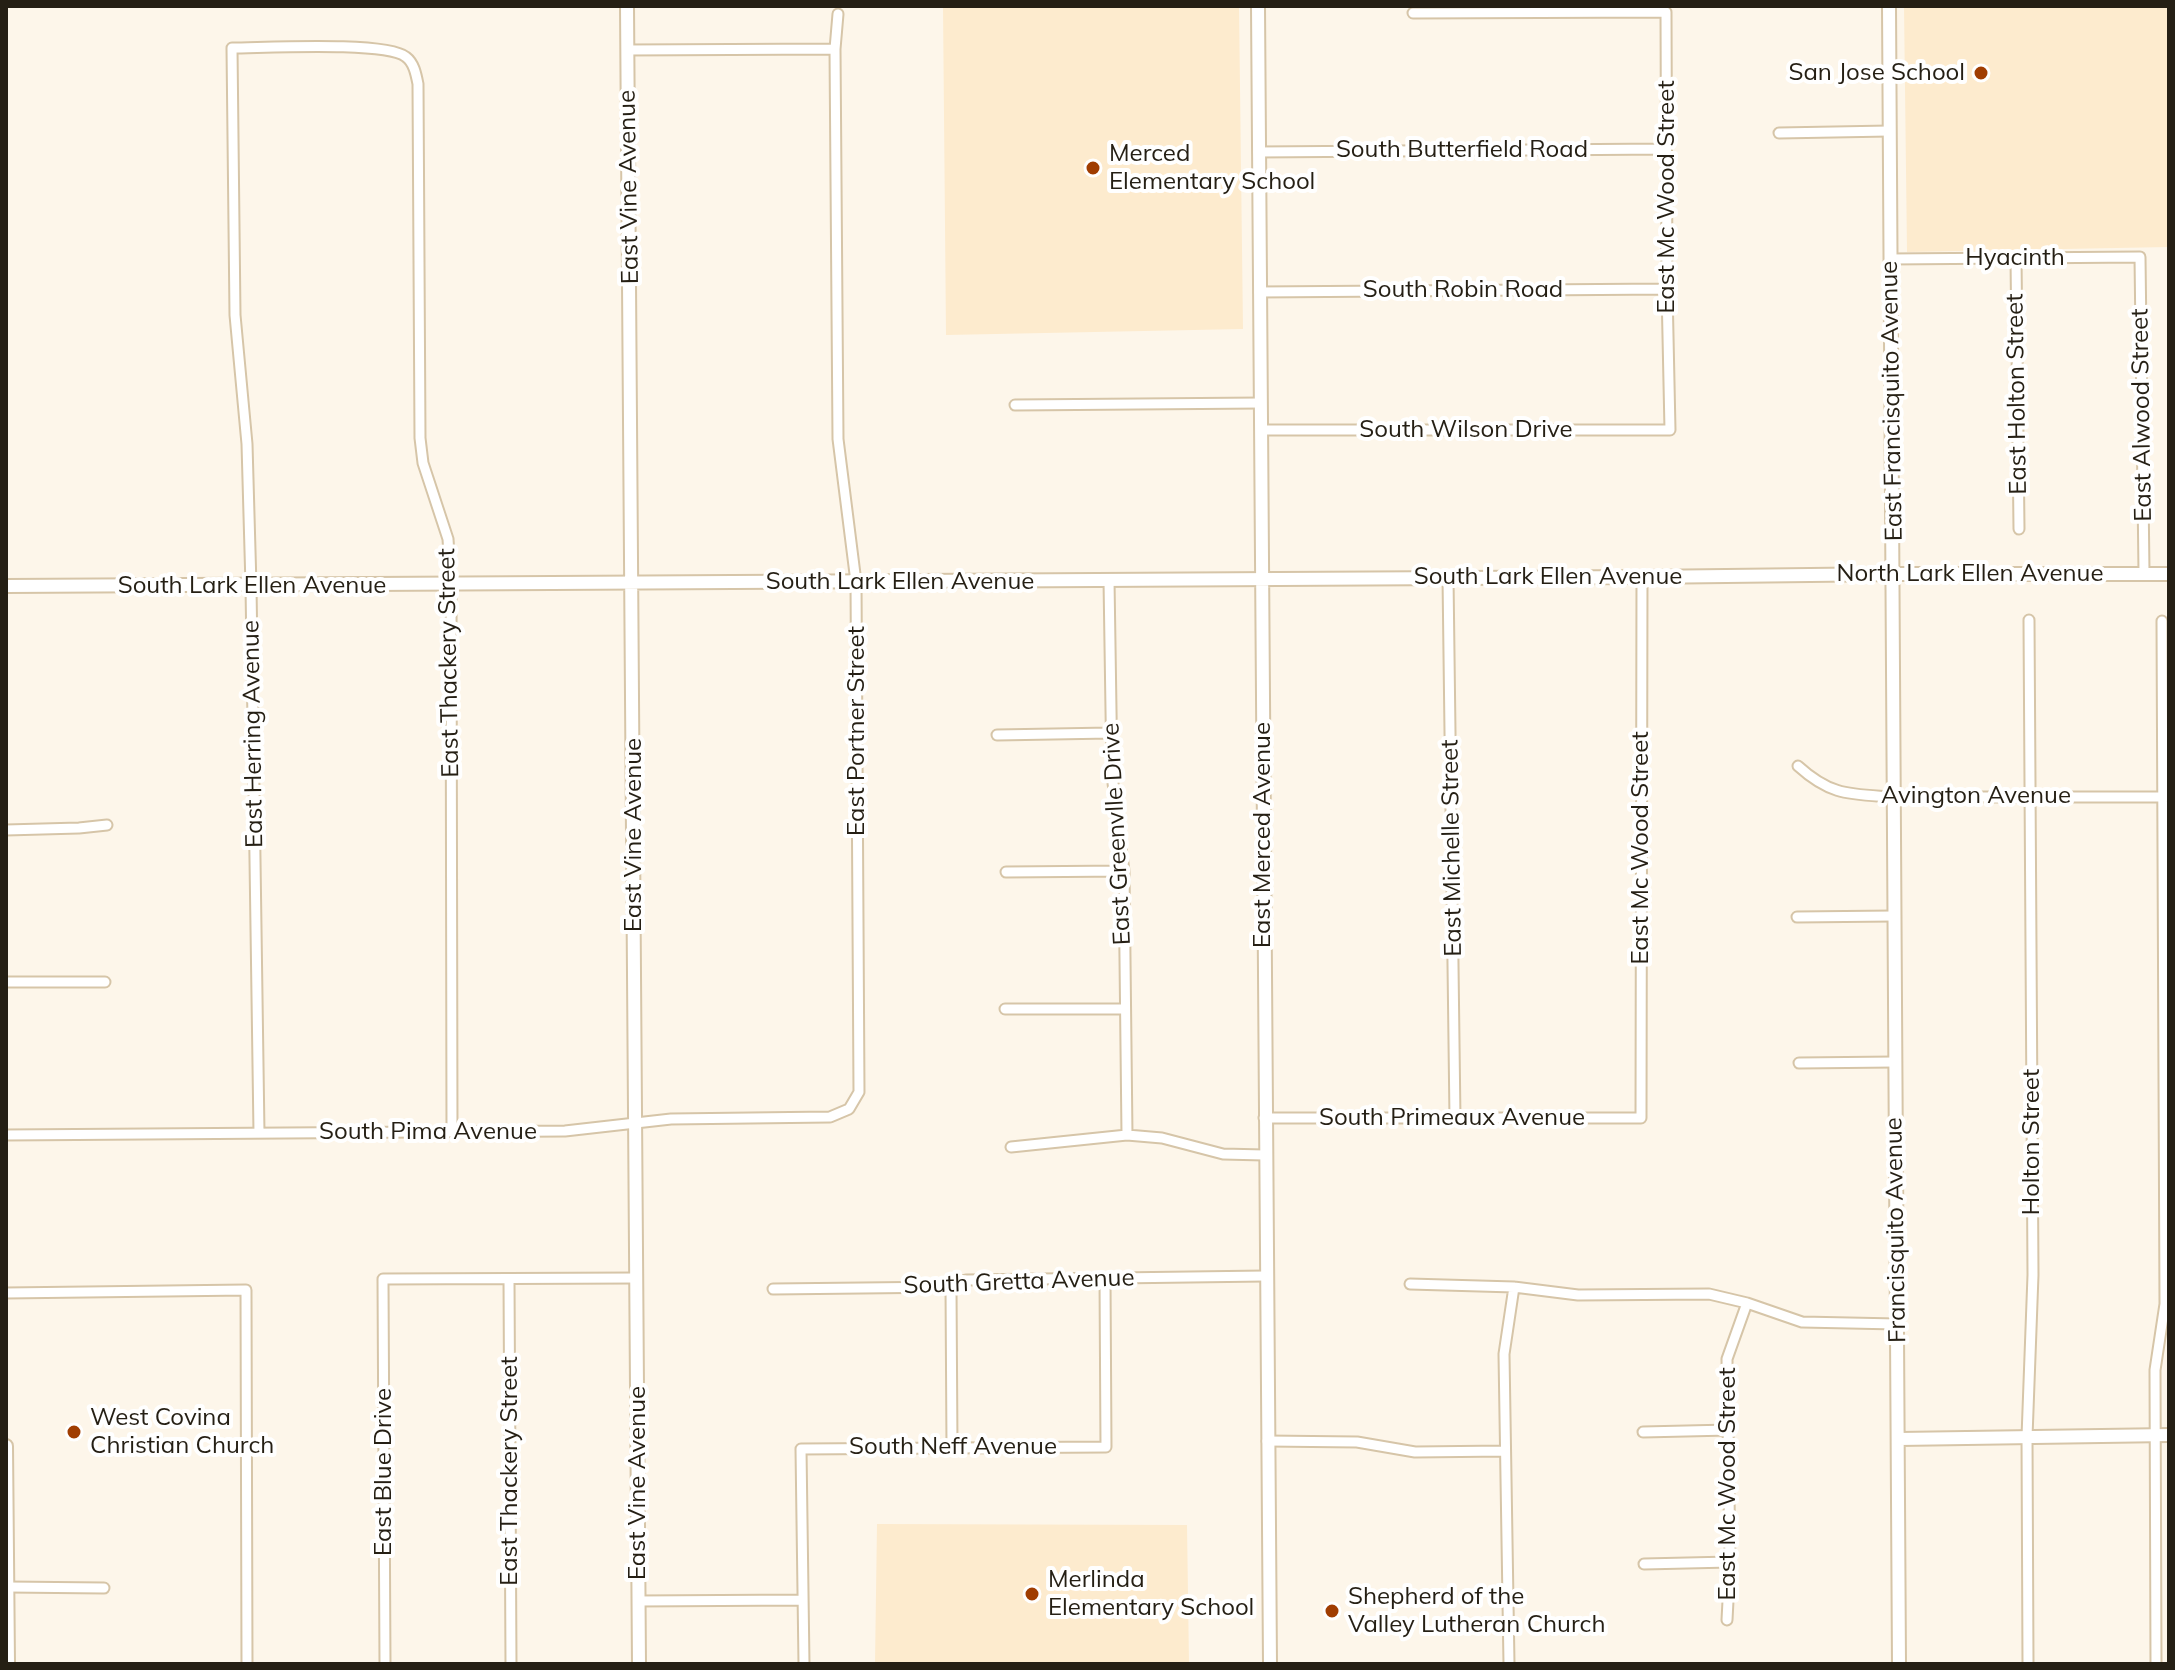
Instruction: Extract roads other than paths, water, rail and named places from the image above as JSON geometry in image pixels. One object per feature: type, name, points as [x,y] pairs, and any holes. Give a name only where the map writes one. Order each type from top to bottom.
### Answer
[{"type":"street","name":"East Vine Avenue","points":[[627,6],[639,1664]]},
{"type":"street","name":"East Merced Avenue","points":[[1258,6],[1270,1664]]},
{"type":"street","name":"East Francisquito Avenue","points":[[1889,6],[1894,574],[1892,797]]},
{"type":"street","name":"East Mc Wood Street","points":[[1413,13],[1666,12],[1670,430]]},
{"type":"street","name":"East Portner Street","points":[[838,14],[835,49],[838,439],[856,582],[859,1092],[849,1109]]},
{"type":"street","name":"East Herring Avenue","points":[[259,1133],[251,586],[247,444],[235,315],[232,48],[382,48],[407,57]]},
{"type":"street","points":[[627,50],[835,49]]},
{"type":"street","name":"East Thackery Street","points":[[407,57],[415,70],[418,84],[420,438],[423,463],[448,539],[451,585],[452,1132]]},
{"type":"street","points":[[1779,133],[1889,131]]},
{"type":"street","name":"South Butterfield Road","points":[[1258,152],[1666,149]]},
{"type":"street","name":"Hyacinth","points":[[1890,259],[2140,257]]},
{"type":"street","name":"East Alwood Street","points":[[2140,257],[2144,572]]},
{"type":"street","name":"East Holton Street","points":[[2016,258],[2019,529]]},
{"type":"street","name":"South Robin Road","points":[[1259,292],[1667,289]]},
{"type":"street","points":[[1015,405],[1261,403]]},
{"type":"street","name":"South Wilson Drive","points":[[1261,430],[1670,430]]},
{"type":"street","points":[[2144,572],[2169,574]]},
{"type":"street","name":"North Lark Ellen Avenue","points":[[1795,575],[2144,572]]},
{"type":"street","name":"South Lark Ellen Avenue","points":[[6,586],[1795,575]]},
{"type":"street","name":"East Michelle Street","points":[[1448,577],[1455,1119]]},
{"type":"street","name":"East Mc Wood Street","points":[[1641,1118],[1642,577]]},
{"type":"street","name":"East Greenvlle Drive","points":[[1109,580],[1112,775],[1124,871],[1127,1135]]},
{"type":"street","name":"Holton Street","points":[[2028,1664],[2027,1437],[2033,1275],[2029,620]]},
{"type":"street","points":[[2156,1664],[2155,1370],[2165,1304],[2166,797],[2162,621]]},
{"type":"street","points":[[997,735],[1110,733]]},
{"type":"street","name":"Avington Avenue","points":[[1798,766],[1817,783],[1848,794],[1892,797],[2166,797]]},
{"type":"street","name":"Francisquito Avenue","points":[[1892,797],[1899,1664]]},
{"type":"street","points":[[6,830],[107,825]]},
{"type":"street","points":[[1006,872],[1124,871]]},
{"type":"street","points":[[1797,917],[1893,916]]},
{"type":"street","points":[[6,982],[105,982]]},
{"type":"street","points":[[1005,1009],[1124,1009]]},
{"type":"street","points":[[1799,1063],[1894,1062]]},
{"type":"street","name":"South Pima Avenue","points":[[6,1135],[565,1131],[671,1119],[830,1117],[849,1109]]},
{"type":"street","name":"South Primeaux Avenue","points":[[1264,1118],[1641,1118]]},
{"type":"street","points":[[1011,1147],[1127,1135],[1162,1138],[1223,1154],[1264,1155]]},
{"type":"street","name":"South Gretta Avenue","points":[[773,1289],[951,1287],[966,1280],[1265,1276]]},
{"type":"street","points":[[509,1279],[636,1278]]},
{"type":"street","name":"South Neff Avenue","points":[[803,1600],[801,1449],[1106,1447],[1105,1278]]},
{"type":"street","name":"East Blue Drive","points":[[385,1664],[383,1279],[509,1279]]},
{"type":"street","name":"East Thackery Street","points":[[509,1279],[511,1664]]},
{"type":"street","points":[[1410,1284],[1514,1287],[1578,1295],[1709,1294],[1802,1322],[1897,1324]]},
{"type":"street","points":[[951,1287],[952,1447]]},
{"type":"street","points":[[1509,1664],[1504,1354],[1514,1287]]},
{"type":"street","points":[[6,1293],[246,1290],[247,1664]]},
{"type":"street","name":"East Mc Wood Street","points":[[1727,1620],[1730,1562],[1727,1359],[1747,1303]]},
{"type":"street","points":[[1643,1432],[1729,1430]]},
{"type":"street","points":[[1899,1439],[2169,1435]]},
{"type":"street","points":[[1267,1441],[1357,1442],[1415,1452],[1505,1451]]},
{"type":"street","points":[[6,1446],[8,1664]]},
{"type":"street","points":[[1644,1564],[1730,1562]]},
{"type":"street","points":[[8,1587],[104,1588]]},
{"type":"street","points":[[638,1601],[803,1600],[804,1664]]},
{"type":"place","name":"San Jose School","points":[[1981,73]]},
{"type":"place","name":"Merced Elementary School","points":[[1093,168]]},
{"type":"place","name":"West Covina Christian Church","points":[[74,1432]]},
{"type":"place","name":"Merlinda Elementary School","points":[[1032,1594]]},
{"type":"place","name":"Shepherd of the Valley Lutheran Church","points":[[1332,1611]]}]
